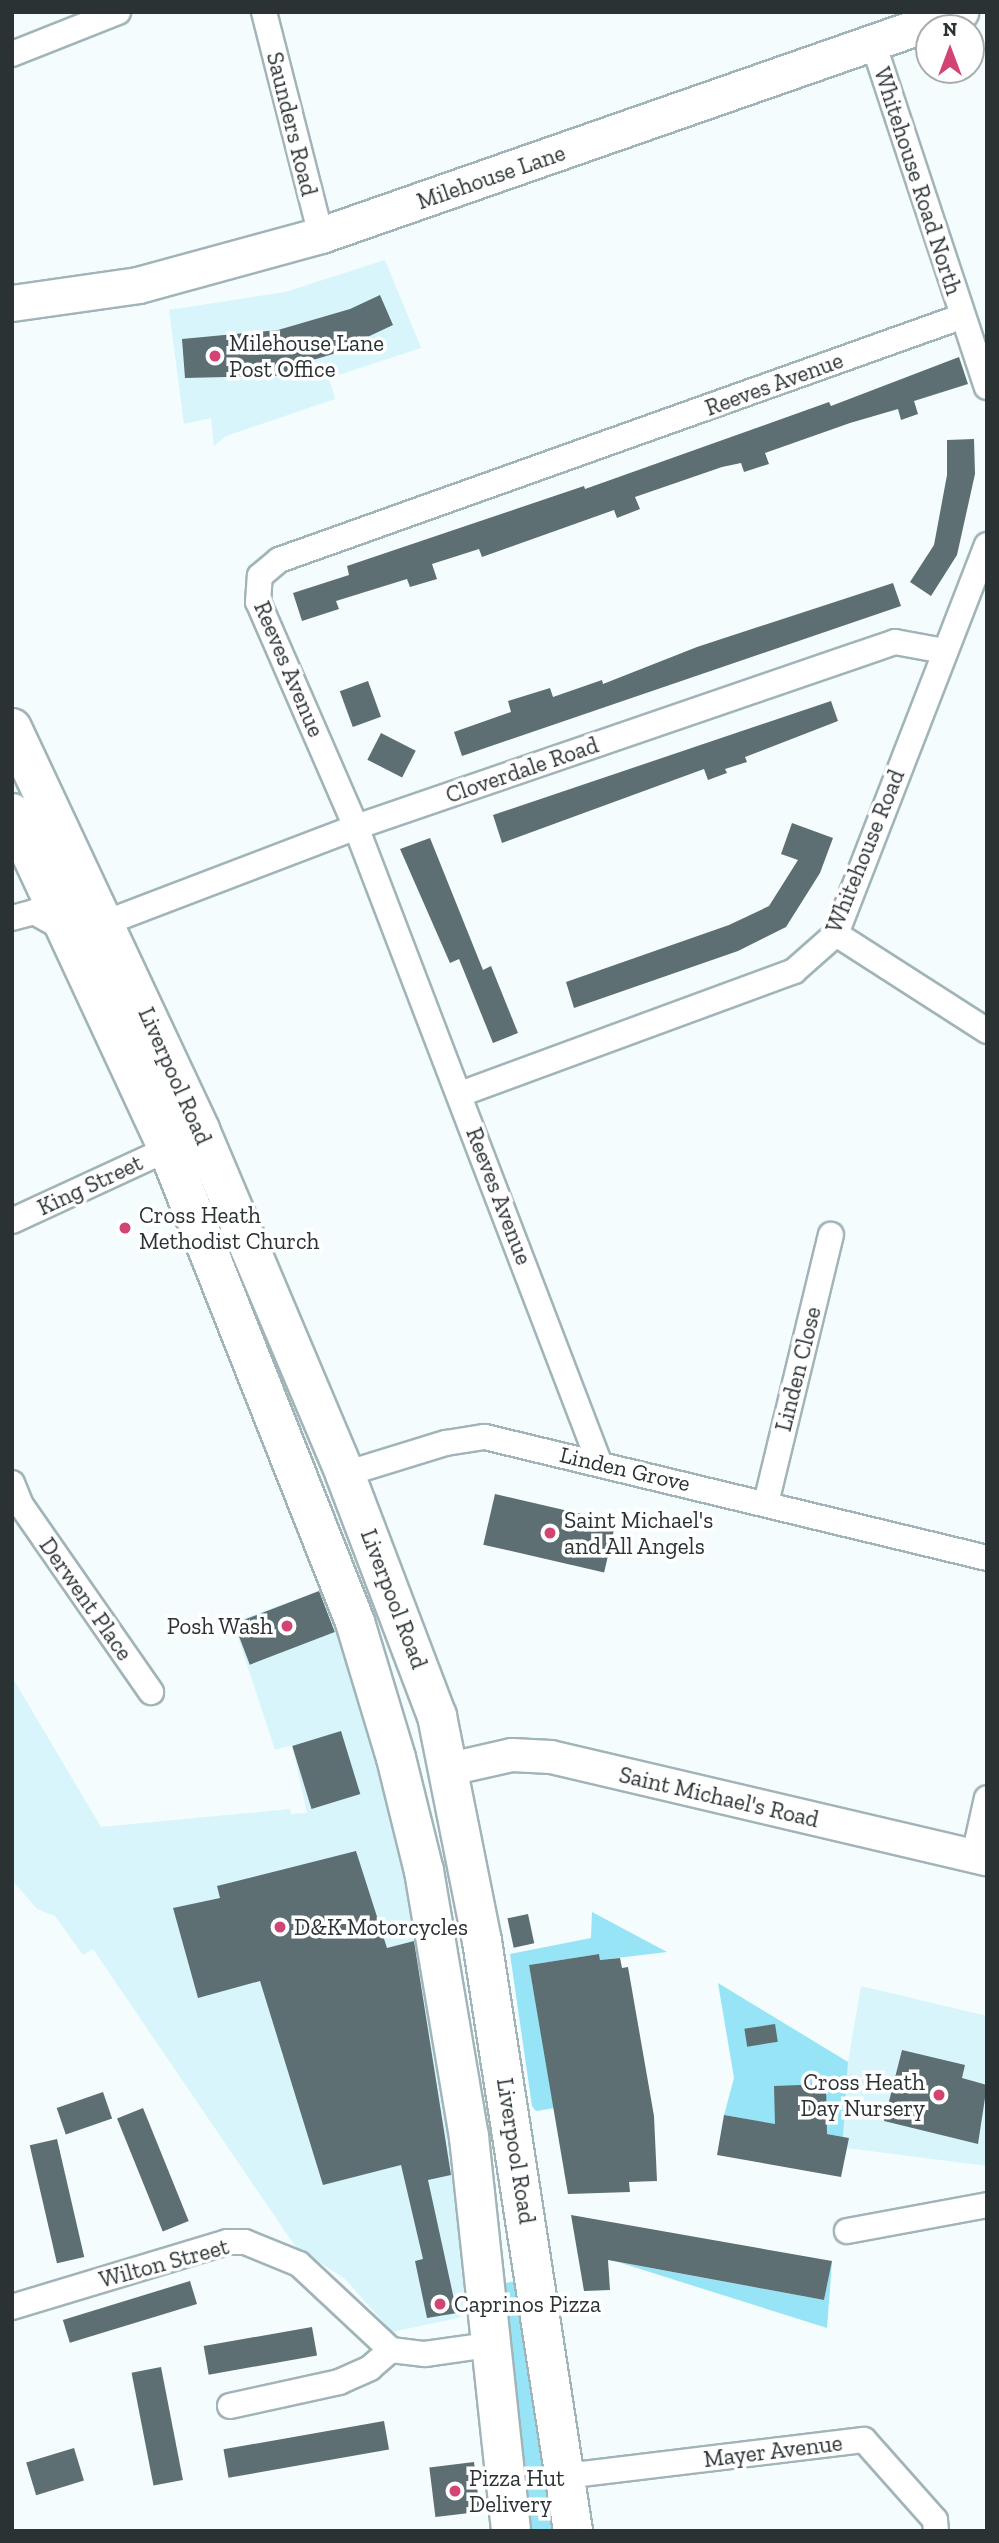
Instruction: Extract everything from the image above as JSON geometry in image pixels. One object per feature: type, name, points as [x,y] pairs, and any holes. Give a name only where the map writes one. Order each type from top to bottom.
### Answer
[{"type":"highway","name":"Liverpool Road","points":[[12,728],[200,1130],[345,1474],[412,1642],[423,1768],[451,1923],[448,2006],[469,2137],[489,2345],[511,2531]]},
{"type":"highway","name":"Liverpool Road","points":[[12,813],[168,1149],[355,1622],[423,1768],[513,2128],[573,2531]]},
{"type":"main road","name":"Milehouse Lane","points":[[12,303],[138,285],[321,235],[874,46],[960,12]]},
{"type":"street","points":[[12,54],[118,12]]},
{"type":"street","name":"Saunders Road","points":[[264,12],[321,235]]},
{"type":"street","name":"Whitehouse Road North","points":[[874,46],[963,316]]},
{"type":"street","points":[[963,316],[987,387]]},
{"type":"street","name":"Reeves Avenue","points":[[599,1462],[356,827],[258,601],[260,576],[268,568],[963,316]]},
{"type":"street","name":"Whitehouse Road","points":[[460,1094],[794,971],[836,934],[987,545]]},
{"type":"street","name":"Cloverdale Road","points":[[105,923],[356,827],[895,642],[944,651]]},
{"type":"street","points":[[12,918],[34,912],[68,932]]},
{"type":"street","points":[[836,934],[987,1031]]},
{"type":"street","name":"King Street","points":[[12,1221],[168,1149]]},
{"type":"street","name":"Linden Close","points":[[766,1503],[831,1235]]},
{"type":"street","name":"Linden Grove","points":[[345,1474],[446,1443],[485,1437],[599,1462],[987,1558]]},
{"type":"street","name":"Derwent Place","points":[[15,1500],[151,1692]]},
{"type":"street","name":"Saint Michael's Road","points":[[423,1768],[533,1754],[980,1858]]},
{"type":"street","points":[[980,1858],[987,1798]]},
{"type":"street","points":[[847,2231],[987,2205]]},
{"type":"street","name":"Wilton Street","points":[[12,2307],[227,2242],[245,2242],[299,2264],[391,2350]]},
{"type":"street","points":[[230,2406],[340,2382],[370,2368],[391,2350],[425,2354],[489,2345]]},
{"type":"street","name":"Mayer Avenue","points":[[566,2476],[864,2440],[935,2520],[936,2531]]},
{"type":"shaded area","points":[[385,260],[421,348],[329,378],[335,399],[226,436],[214,446],[211,418],[184,424],[169,310],[285,292]]},
{"type":"shaded area","points":[[326,1589],[390,1817],[419,1944],[474,2302],[468,2313],[458,2318],[392,2332],[345,2279],[295,2246],[93,1949],[83,1955],[55,1916],[37,1909],[12,1880],[12,1677],[101,1827],[290,1809],[291,1814],[307,1813],[292,1745],[275,1750],[233,1622]]},
{"type":"shaded area","points":[[592,1912],[667,1952],[600,1960],[599,1954],[529,1965],[555,2108],[536,2111],[532,2106],[510,1954],[591,1938]]},
{"type":"shaded area","points":[[718,1983],[848,2062],[843,2137],[724,2115],[734,2078]]},
{"type":"shaded area","points":[[861,1986],[987,2016],[987,2166],[847,2148],[849,2138],[843,2137],[848,2062]]},
{"type":"shaded area","points":[[832,2261],[827,2328],[618,2262],[824,2300]]},
{"type":"shaded area","points":[[520,2281],[555,2531],[526,2531],[505,2283]]},
{"type":"building","points":[[380,295],[393,325],[359,341],[360,346],[306,362],[308,375],[185,378],[182,339],[278,330],[350,309]]},
{"type":"building","points":[[959,357],[968,384],[914,401],[918,414],[901,420],[898,409],[850,423],[765,453],[769,464],[744,472],[741,463],[722,467],[635,497],[640,509],[617,518],[614,510],[482,557],[479,549],[432,564],[437,579],[410,587],[407,579],[336,601],[339,609],[302,621],[293,593],[349,575],[347,566],[584,486],[585,489],[829,402],[831,406]]},
{"type":"building","points":[[974,439],[975,474],[957,555],[931,596],[910,582],[934,545],[947,475],[947,440]]},
{"type":"building","points":[[893,583],[901,606],[462,756],[454,732],[511,712],[508,701],[550,688],[553,697],[602,680],[603,684],[697,647]]},
{"type":"building","points":[[368,681],[381,717],[353,727],[340,691]]},
{"type":"building","points":[[831,701],[838,721],[745,757],[747,762],[725,769],[727,773],[708,780],[704,769],[502,843],[493,815]]},
{"type":"building","points":[[381,733],[416,751],[402,777],[367,760]]},
{"type":"building","points":[[792,823],[833,838],[820,873],[786,927],[738,951],[574,1008],[566,982],[729,925],[769,906],[798,860],[781,854]]},
{"type":"building","points":[[430,838],[483,970],[491,966],[518,1033],[493,1043],[459,959],[450,963],[400,849]]},
{"type":"building","name":"Saint Michael's and All Angels","points":[[495,1494],[616,1522],[604,1573],[483,1545]]},
{"type":"building","name":"Posh Wash","points":[[319,1591],[335,1632],[250,1665],[234,1624]]},
{"type":"building","points":[[341,1731],[360,1794],[312,1809],[292,1746]]},
{"type":"building","points":[[356,1851],[387,1948],[414,1941],[451,2175],[428,2180],[457,2313],[427,2318],[415,2261],[423,2259],[401,2165],[323,2185],[260,1981],[198,1998],[173,1908],[220,1898],[217,1886]]},
{"type":"building","points":[[528,1914],[534,1943],[514,1948],[507,1918]]},
{"type":"building","points":[[599,1954],[600,1960],[620,1958],[622,1968],[628,1967],[654,2116],[657,2181],[629,2182],[630,2192],[568,2194],[529,1965]]},
{"type":"building","points":[[775,2024],[778,2042],[747,2047],[744,2029]]},
{"type":"building","name":"Cross Heath Day Nursery","points":[[902,2050],[965,2065],[962,2078],[987,2085],[978,2144],[884,2121]]},
{"type":"building","points":[[826,2084],[827,2134],[849,2138],[841,2177],[717,2155],[724,2115],[775,2124],[774,2086]]},
{"type":"building","points":[[103,2092],[112,2118],[66,2134],[57,2108]]},
{"type":"building","points":[[143,2108],[189,2221],[163,2232],[117,2118]]},
{"type":"building","points":[[57,2139],[84,2257],[57,2263],[30,2145]]},
{"type":"building","points":[[571,2215],[832,2261],[824,2300],[608,2260],[610,2290],[584,2291]]},
{"type":"building","points":[[190,2281],[197,2304],[70,2343],[63,2320]]},
{"type":"building","points":[[312,2327],[317,2356],[209,2375],[204,2346]]},
{"type":"building","points":[[161,2367],[183,2480],[153,2486],[132,2373]]},
{"type":"building","points":[[384,2421],[389,2450],[229,2478],[223,2449]]},
{"type":"building","points":[[74,2448],[84,2481],[36,2495],[26,2463]]},
{"type":"building","name":"Pizza Hut Delivery","points":[[474,2462],[480,2512],[435,2517],[429,2467]]},
{"type":"place","name":"Milehouse Lane Post Office","points":[[215,356]]},
{"type":"place","name":"Cross Heath Methodist Church","points":[[125,1228]]},
{"type":"place","name":"Saint Michael's and All Angels","points":[[550,1533]]},
{"type":"place","name":"Posh Wash","points":[[287,1626]]},
{"type":"place","name":"D&K Motorcycles","points":[[280,1927]]},
{"type":"place","name":"Cross Heath Day Nursery","points":[[939,2095]]},
{"type":"place","name":"Caprinos Pizza","points":[[440,2304]]},
{"type":"place","name":"Pizza Hut Delivery","points":[[455,2491]]}]
